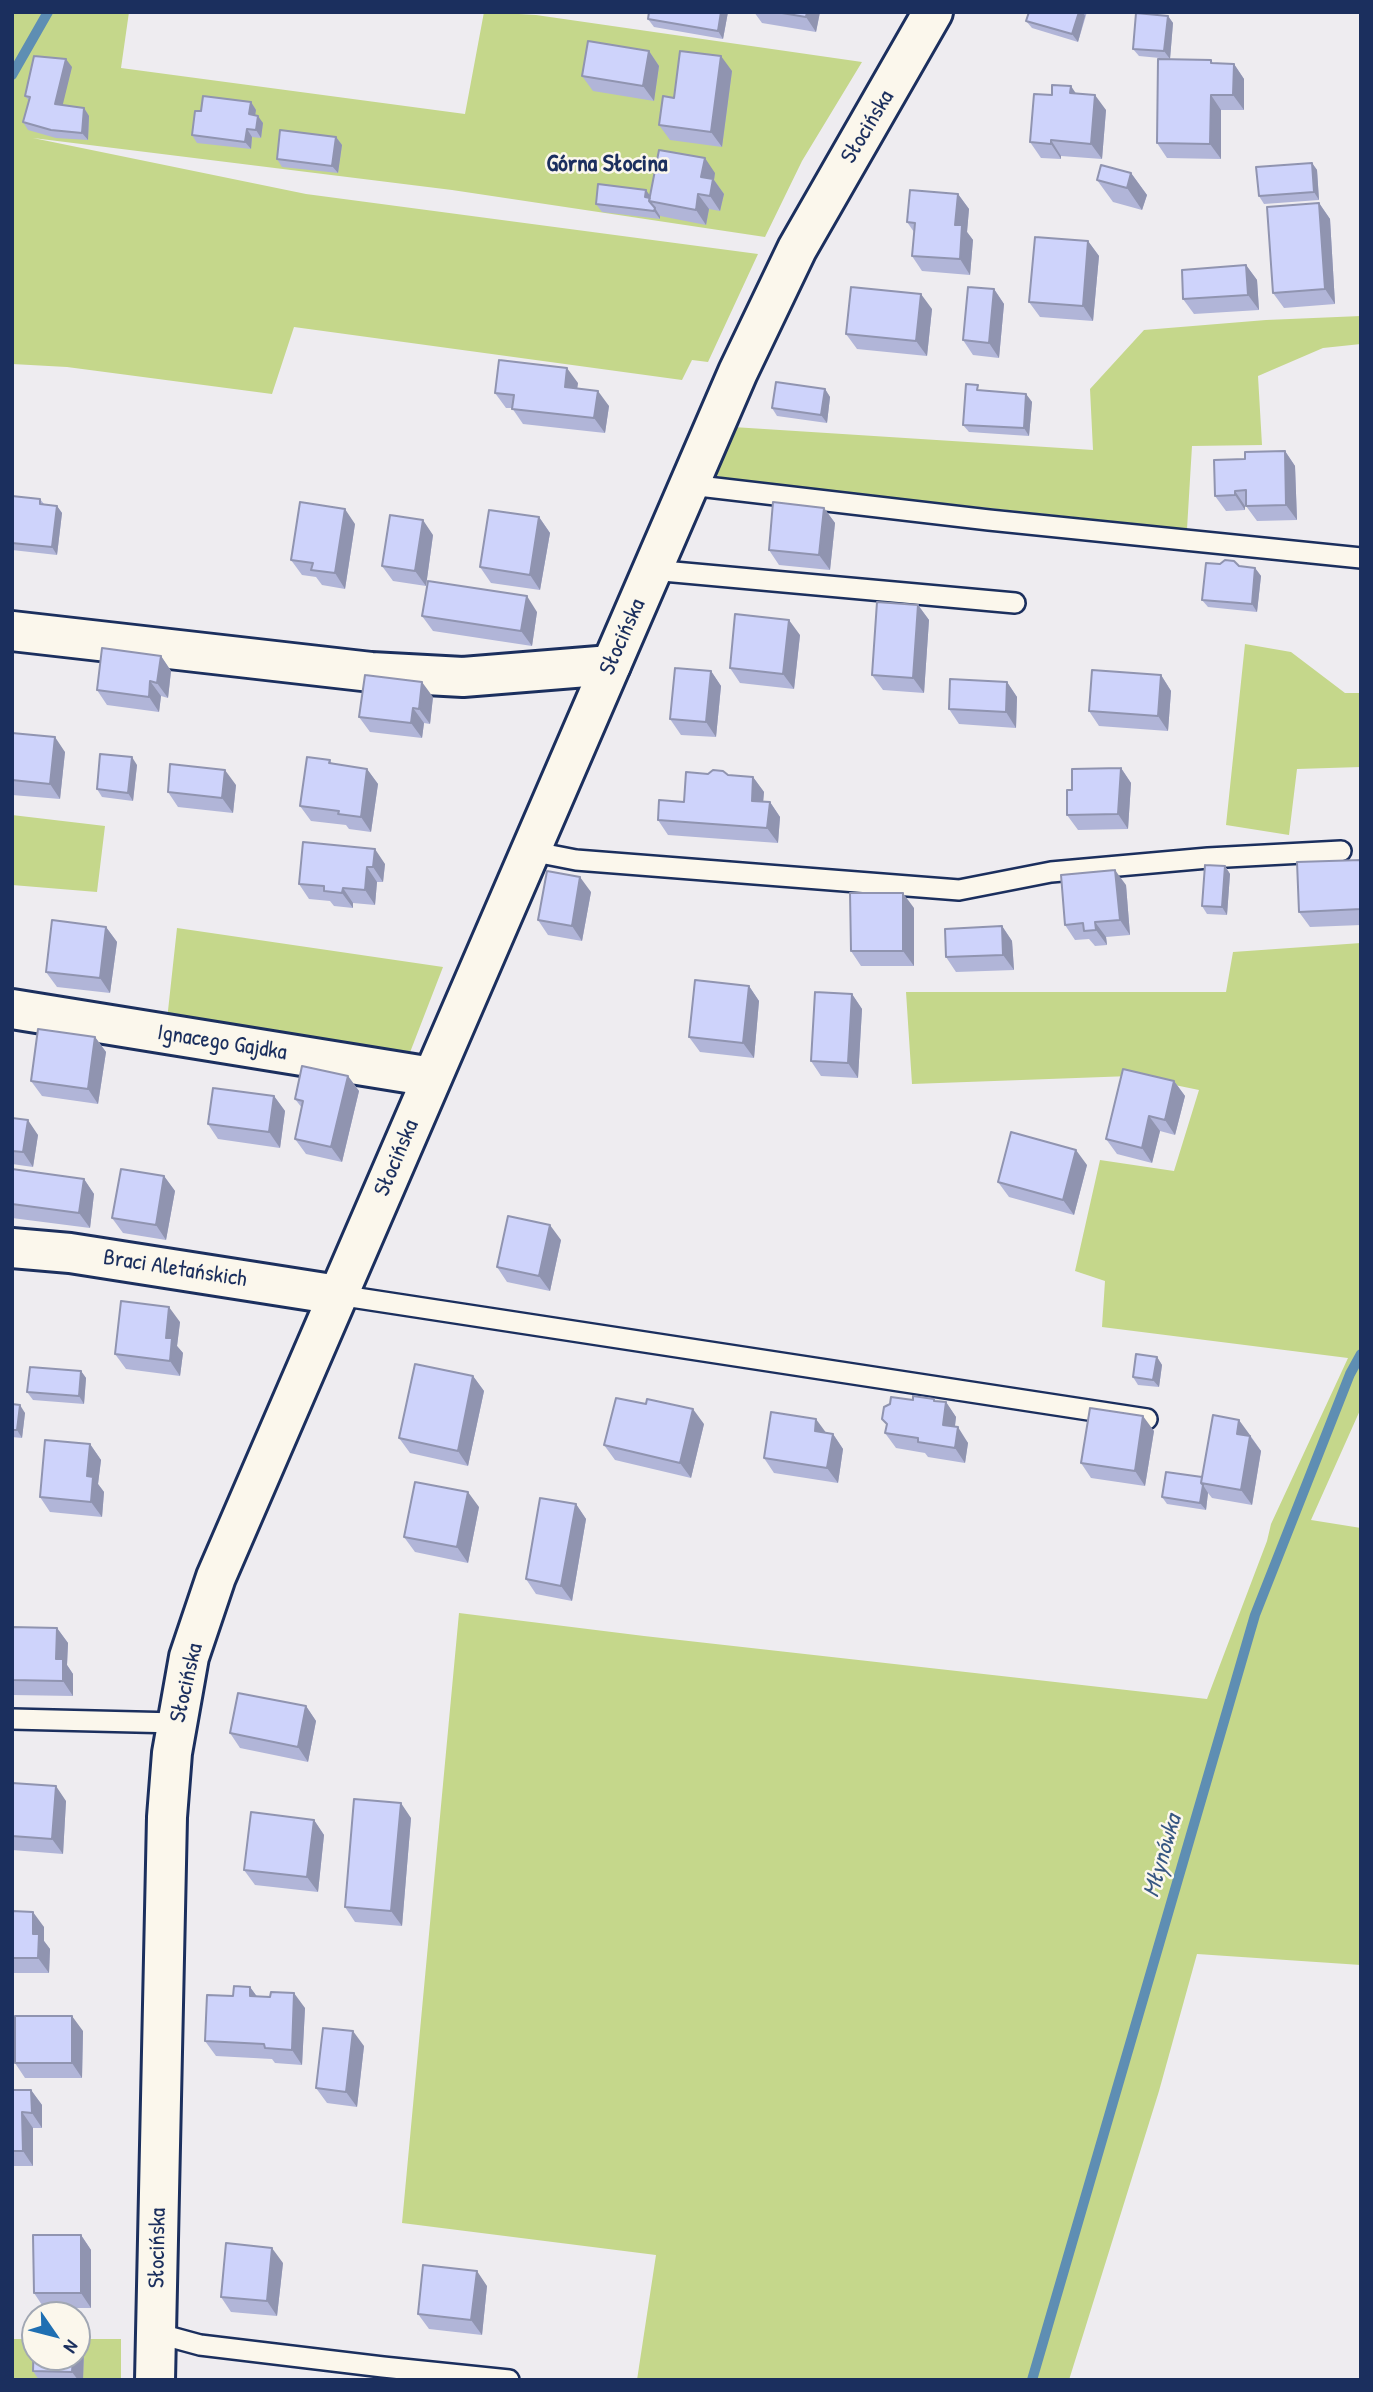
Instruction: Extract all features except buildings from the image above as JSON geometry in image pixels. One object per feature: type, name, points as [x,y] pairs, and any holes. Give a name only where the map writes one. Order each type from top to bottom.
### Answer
[{"type":"street","name":"Słocińska","points":[[155,2380],[167,1817],[172,1753],[190,1657],[216,1577],[738,372],[797,249],[933,12]]},
{"type":"street","points":[[12,631],[371,672],[463,677],[611,665]]},
{"type":"street","name":"Ignacego Gajdka","points":[[12,1009],[432,1077]]},
{"type":"street","name":"Braci Aletańskich","points":[[12,1248],[70,1253],[338,1295]]},
{"type":"lane","points":[[690,485],[989,520],[1361,558]]},
{"type":"lane","points":[[652,570],[1015,603]]},
{"type":"lane","points":[[530,851],[576,860],[959,890],[1051,872],[1208,858],[1342,851]]},
{"type":"lane","points":[[338,1295],[1147,1419]]},
{"type":"lane","points":[[12,1719],[177,1723]]},
{"type":"lane","points":[[156,2333],[214,2346],[509,2380]]},
{"type":"green space","points":[[12,12],[129,12],[121,68],[465,114],[484,12],[536,15],[862,62],[802,161],[765,237],[452,190],[33,138],[306,194],[758,254],[708,362],[692,360],[682,380],[294,327],[272,394],[67,367],[12,364]]},
{"type":"green space","points":[[1361,316],[1361,344],[1323,348],[1258,376],[1262,445],[1192,446],[1187,529],[733,481],[715,475],[733,427],[1093,450],[1090,389],[1144,330],[1266,320]]},
{"type":"green space","points":[[1245,644],[1291,652],[1345,693],[1361,693],[1361,767],[1297,769],[1289,835],[1226,825]]},
{"type":"green space","points":[[12,815],[105,826],[97,892],[12,885]]},
{"type":"green space","points":[[177,928],[443,967],[409,1055],[167,1020]]},
{"type":"green space","points":[[1361,943],[1361,1408],[1311,1520],[1361,1528],[1361,1965],[1197,1954],[1159,2091],[1069,2380],[637,2380],[656,2255],[402,2223],[459,1613],[1207,1699],[1271,1524],[1348,1358],[1102,1327],[1105,1281],[1075,1271],[1100,1160],[1174,1171],[1199,1090],[1131,1076],[912,1084],[906,992],[1226,992],[1233,952]]},
{"type":"green space","points":[[12,2339],[21,2339],[21,2371],[91,2371],[91,2339],[121,2339],[121,2380],[12,2380]]},
{"type":"waterway","points":[[12,75],[48,12]]},
{"type":"waterway","name":"Młynówka","points":[[1032,2380],[1255,1615],[1350,1374],[1361,1354]]},
{"type":"district","name":"Górna Słocina","points":[[607,165]]}]
